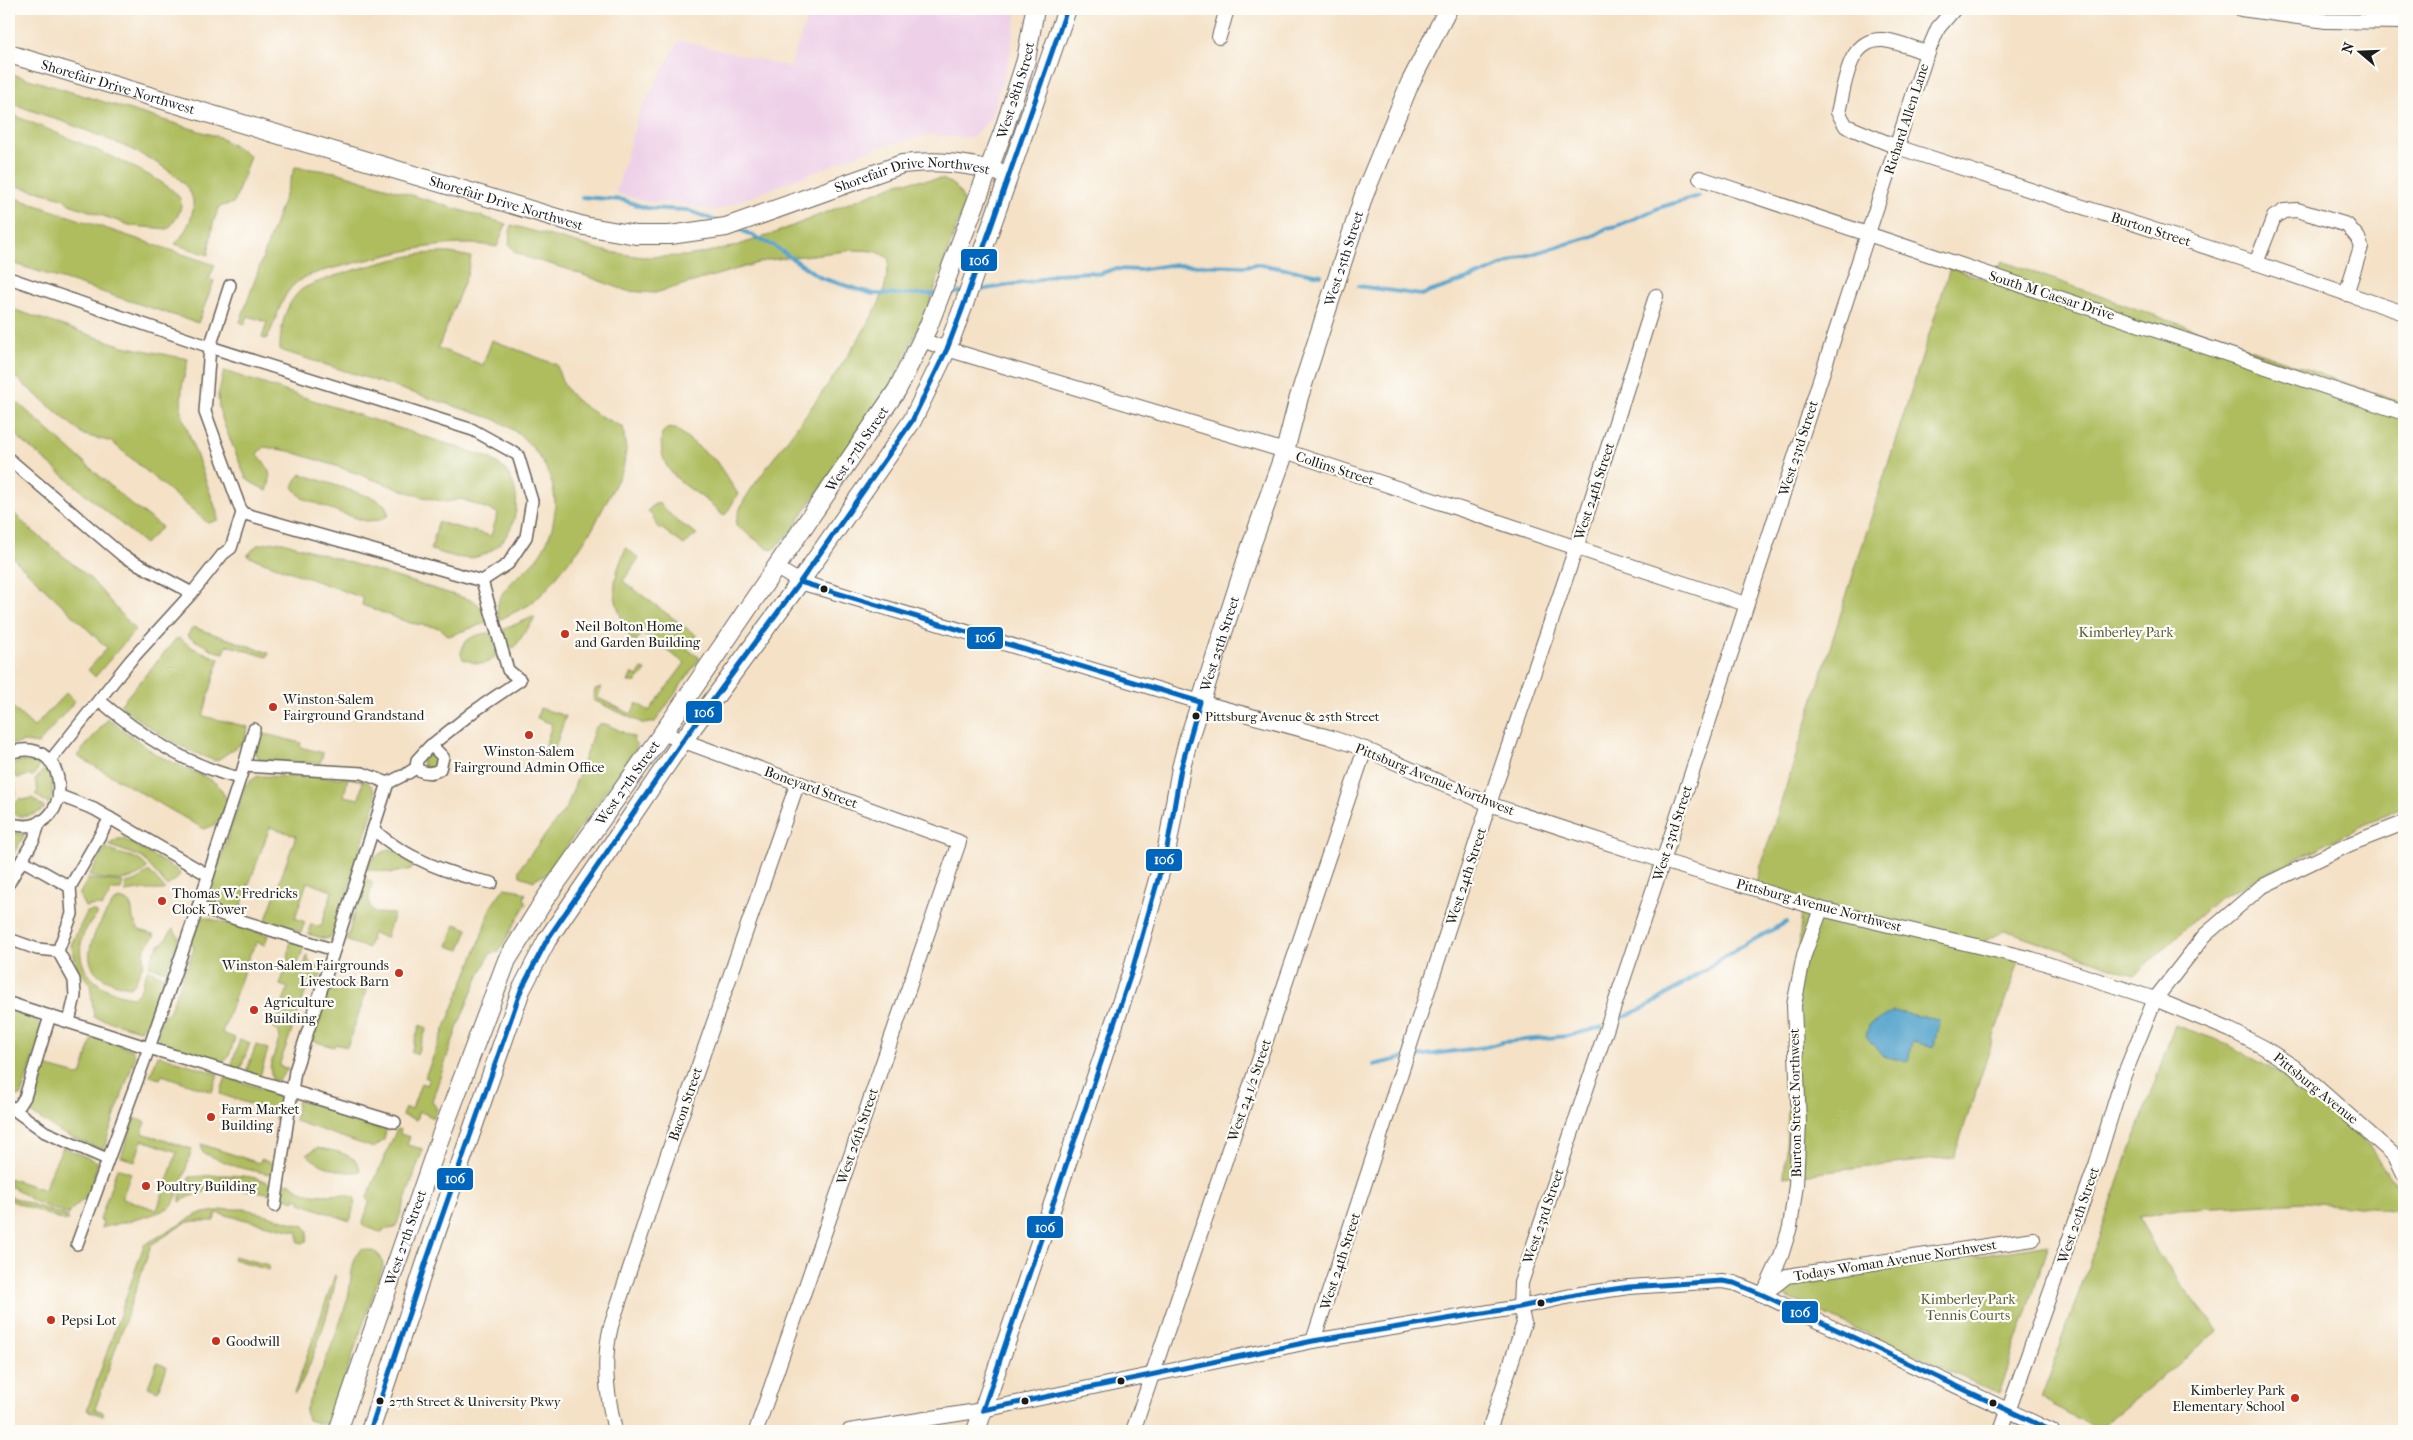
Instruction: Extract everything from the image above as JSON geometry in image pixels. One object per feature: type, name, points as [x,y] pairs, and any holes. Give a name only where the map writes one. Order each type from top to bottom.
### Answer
[{"type":"street","name":"West 28th Street","points":[[989,170],[1026,60],[1034,9]]},
{"type":"street","name":"West 27th Street","points":[[370,1431],[426,1262],[521,990],[551,933],[682,742],[800,582],[912,421],[947,349],[1067,9]]},
{"type":"street","points":[[1219,36],[1227,9]]},
{"type":"street","name":"West 25th Street","points":[[976,1431],[1132,971],[1167,848],[1181,768],[1200,702],[1250,549],[1285,451],[1299,397],[1364,195],[1410,83],[1448,9]]},
{"type":"street","name":"Richard Allen Lane","points":[[1868,235],[1928,53],[1938,28],[1954,9]]},
{"type":"street","points":[[2241,9],[2326,21],[2404,22]]},
{"type":"street","name":"Burton Street","points":[[1928,53],[1882,40],[1862,44],[1852,58],[1838,112],[1846,126],[1897,147],[2404,313]]},
{"type":"street","name":"Shorefair Drive Northwest","points":[[9,54],[584,226],[636,235],[670,235],[726,227],[902,164],[933,161],[960,162],[1008,175]]},
{"type":"street","name":"West 27th Street","points":[[338,1431],[440,1138],[506,960],[545,900],[897,390],[922,340],[989,170]]},
{"type":"street","name":"South M Caesar Drive","points":[[1700,178],[2404,413]]},
{"type":"street","points":[[2256,263],[2274,217],[2284,211],[2297,210],[2347,225],[2358,238],[2361,247],[2346,294]]},
{"type":"street","name":"West 23rd Street","points":[[1489,1431],[1524,1323],[1520,1307],[1521,1283],[1663,861],[1868,235]]},
{"type":"street","points":[[9,278],[210,347],[473,430],[518,455],[532,501],[526,538],[508,564],[482,581],[242,513]]},
{"type":"street","points":[[50,761],[130,661],[192,593],[223,554],[231,548],[242,513],[205,412],[210,347],[230,285]]},
{"type":"street","name":"West 24th Street","points":[[1313,1342],[1489,804],[1576,548],[1656,296]]},
{"type":"street","name":"Collins Street","points":[[922,340],[1285,451],[1746,604]]},
{"type":"street","points":[[9,459],[123,556],[192,593]]},
{"type":"street","name":"Pittsburg Avenue Northwest","points":[[775,567],[800,582],[1200,702],[1329,737],[1365,749],[1489,804],[1663,861],[1821,909],[2032,959],[2155,1000]]},
{"type":"street","points":[[275,1206],[295,1070],[388,783],[409,772],[421,754],[431,745],[473,712],[520,680],[508,670],[482,581]]},
{"type":"street","points":[[99,700],[138,731],[168,750],[239,778]]},
{"type":"street","points":[[77,1244],[149,1048],[198,907],[244,766],[254,729]]},
{"type":"street","name":"Boneyard Street","points":[[662,733],[682,742],[798,782],[959,842]]},
{"type":"street","points":[[409,772],[427,773],[440,769],[443,757],[431,745]]},
{"type":"street","name":"West 24 1/2 Street","points":[[1133,1431],[1365,749]]},
{"type":"street","points":[[9,754],[28,750],[40,754],[50,761],[59,778],[60,796],[55,808],[40,821],[23,826],[9,822]]},
{"type":"street","points":[[244,766],[362,773],[388,783]]},
{"type":"street","name":"Bacon Street","points":[[615,1431],[605,1372],[606,1344],[611,1326],[663,1168],[798,782]]},
{"type":"street","points":[[60,796],[94,809],[208,875]]},
{"type":"street","points":[[70,1022],[75,996],[74,980],[58,951],[72,914],[70,887],[110,818]]},
{"type":"street","points":[[9,883],[34,839],[40,821]]},
{"type":"street","name":"West 20th Street","points":[[2001,1431],[2096,1165],[2122,1080],[2155,1000],[2205,935],[2261,886],[2350,844],[2404,823]]},
{"type":"street","points":[[373,829],[386,841],[435,866],[492,883]]},
{"type":"street","name":"West 26th Street","points":[[756,1431],[959,842]]},
{"type":"street","points":[[22,860],[70,887]]},
{"type":"street","points":[[198,907],[334,950]]},
{"type":"street","name":"Burton Street Northwest","points":[[1763,1294],[1782,1256],[1790,1227],[1795,1194],[1799,1123],[1794,1005],[1804,955],[1821,909]]},
{"type":"street","points":[[9,939],[37,949],[58,951]]},
{"type":"street","name":"Pittsburg Avenue","points":[[2155,1000],[2230,1030],[2263,1047],[2294,1067],[2400,1153],[2404,1175]]},
{"type":"street","points":[[9,1003],[149,1048],[395,1122]]},
{"type":"street","points":[[11,1108],[20,1105],[25,1097],[50,1016]]},
{"type":"street","points":[[11,1108],[45,1132],[107,1159]]},
{"type":"street","name":"Todays Woman Avenue Northwest","points":[[1763,1294],[1787,1276],[2033,1239]]},
{"type":"street","points":[[849,1431],[983,1410],[1153,1373],[1313,1342],[1520,1307],[1580,1294],[1629,1287],[1703,1282],[1734,1283],[1763,1294],[2052,1431]]},
{"type":"shaded area","points":[[810,9],[1017,9],[1009,61],[990,119],[972,138],[932,135],[881,146],[714,211],[685,204],[647,202],[616,193],[638,115],[679,40],[790,67]]},
{"type":"green space","points":[[9,73],[219,137],[250,156],[234,203],[219,207],[213,223],[208,255],[175,244],[184,233],[190,220],[193,205],[190,192],[178,178],[134,151],[9,102]]},
{"type":"green space","points":[[9,113],[102,152],[153,178],[171,189],[180,199],[180,211],[168,229],[132,226],[69,204],[63,198],[9,184]]},
{"type":"green space","points":[[295,167],[336,172],[506,224],[497,247],[479,244],[460,244],[421,248],[307,276],[297,282],[286,294],[270,332],[266,339],[262,338],[267,322],[248,316],[245,324],[240,322]]},
{"type":"green space","points":[[942,179],[951,183],[957,189],[962,197],[964,206],[930,302],[893,382],[791,531],[773,550],[768,549],[736,525],[740,509],[753,486],[826,387],[867,325],[883,294],[889,258],[875,251],[855,250],[768,260],[655,293],[627,291],[567,269],[526,257],[515,252],[509,244],[511,225],[609,252],[642,257],[688,256],[732,247],[770,235],[901,182]]},
{"type":"green space","points":[[9,196],[215,265],[209,279],[214,281],[198,323],[9,262]]},
{"type":"green space","points":[[450,253],[471,257],[467,275],[438,348],[483,365],[492,340],[557,365],[560,377],[566,387],[581,404],[623,427],[626,450],[623,469],[594,526],[579,549],[544,592],[529,605],[499,620],[497,609],[505,590],[536,560],[551,531],[555,511],[554,492],[549,474],[540,457],[512,429],[494,419],[280,350],[284,318],[295,296],[301,290],[322,280],[379,263],[413,255]]},
{"type":"green space","name":"Kimberley Park","points":[[2002,261],[2404,404],[2404,805],[2219,898],[2134,975],[2005,930],[1980,944],[2020,958],[1954,1157],[1784,1177],[1802,903],[1754,888],[1950,268],[1995,282]]},
{"type":"green space","points":[[9,308],[123,346],[188,359],[182,387],[181,412],[217,512],[218,520],[208,523],[112,442],[84,435],[9,372]]},
{"type":"green space","points":[[224,371],[490,458],[505,470],[512,481],[516,494],[516,508],[508,533],[500,544],[489,552],[476,557],[459,558],[431,550],[438,522],[491,536],[498,513],[461,499],[446,502],[419,496],[289,451],[265,447],[257,453],[270,474],[267,491],[249,481],[245,476],[219,409],[218,395]]},
{"type":"green space","points":[[9,395],[132,505],[162,527],[145,544],[9,430]]},
{"type":"green space","points":[[675,428],[716,461],[738,494],[726,514],[722,515],[680,481],[665,462],[662,449],[662,433],[667,429]]},
{"type":"green space","points":[[301,474],[374,498],[385,505],[389,515],[380,520],[366,521],[302,498],[293,487]]},
{"type":"green space","points":[[659,503],[677,521],[697,534],[684,545],[661,528],[660,530],[648,511],[653,505]]},
{"type":"green space","points":[[9,508],[29,528],[90,578],[135,630],[95,677],[88,670],[107,648],[9,554]]},
{"type":"green space","points":[[283,542],[474,601],[481,607],[488,622],[449,636],[440,628],[410,623],[362,605],[363,598],[247,556],[257,545]]},
{"type":"green space","points":[[626,548],[639,558],[623,581],[697,636],[687,649],[700,658],[655,722],[644,724],[593,700],[595,689],[601,687],[598,698],[631,714],[637,703],[649,711],[685,663],[642,634],[635,642],[631,639],[620,614],[615,594],[617,574]]},
{"type":"green space","points":[[533,617],[535,618],[514,648],[506,644],[502,630]]},
{"type":"green space","points":[[193,627],[269,653],[267,657],[227,645],[224,653],[215,651],[187,636]]},
{"type":"green space","points":[[491,634],[497,653],[494,658],[482,664],[463,659],[461,654],[466,641],[478,635]]},
{"type":"green space","points":[[179,638],[193,648],[219,659],[203,716],[248,727],[244,742],[216,761],[190,751],[166,738],[120,705],[176,639]]},
{"type":"green space","points":[[642,669],[646,670],[636,682],[628,682],[632,673],[637,676]]},
{"type":"green space","points":[[66,693],[75,701],[38,744],[25,742],[9,745],[9,704],[34,727]]},
{"type":"green space","points":[[540,708],[566,716],[554,750],[545,747],[552,724],[537,718]]},
{"type":"green space","points":[[108,719],[157,755],[218,785],[228,801],[223,816],[218,822],[204,829],[77,756]]},
{"type":"green space","points":[[599,724],[606,724],[635,738],[633,740],[637,745],[635,750],[547,874],[536,878],[534,881],[520,876],[519,870],[522,865],[567,807],[595,728]]},
{"type":"green space","points":[[261,733],[301,743],[300,747],[323,753],[320,763],[263,761],[259,759],[255,751]]},
{"type":"green space","points":[[431,752],[438,757],[437,768],[423,767],[422,758]]},
{"type":"green space","points":[[20,761],[36,762],[41,765],[32,777],[30,775],[18,778],[9,771],[9,766]]},
{"type":"green space","points":[[45,768],[52,786],[52,795],[48,804],[35,794],[38,791],[35,780]]},
{"type":"green space","points":[[258,776],[348,778],[344,796],[359,799],[363,781],[349,778],[364,781],[371,785],[373,789],[376,800],[334,934],[326,939],[308,934],[311,924],[321,927],[332,891],[307,882],[295,918],[305,922],[301,932],[265,922],[296,836],[270,827],[238,914],[209,904],[207,898],[246,784]]},
{"type":"green space","points":[[9,777],[15,783],[16,794],[9,803]]},
{"type":"green space","points":[[20,798],[23,800],[32,798],[45,808],[27,816],[14,814],[9,811]]},
{"type":"green space","points":[[12,833],[25,834],[9,862],[9,836]]},
{"type":"green space","points":[[118,839],[124,839],[177,870],[180,873],[178,878],[167,886],[143,858],[108,845]]},
{"type":"green space","points":[[106,847],[116,853],[133,857],[147,868],[142,873],[128,879],[112,880],[89,876]]},
{"type":"green space","points":[[389,849],[412,861],[412,869],[392,873],[366,869],[371,859]]},
{"type":"green space","points":[[149,871],[165,889],[125,892],[126,883],[138,880]]},
{"type":"green space","points":[[363,877],[372,882],[369,902],[375,913],[394,914],[386,938],[373,933],[368,948],[347,941]]},
{"type":"green space","points":[[88,879],[123,882],[121,890],[112,890],[102,907],[96,905],[85,907],[79,895]]},
{"type":"green space","points":[[504,888],[518,890],[526,894],[524,897],[526,904],[499,951],[490,954],[473,990],[458,1026],[432,1101],[437,1109],[434,1118],[419,1111],[416,1120],[402,1115],[405,1108],[412,1109],[421,1083],[426,1085],[429,1079],[425,1077],[479,943],[490,908]]},
{"type":"green space","points":[[120,899],[131,903],[133,919],[139,930],[155,935],[145,948],[143,965],[134,984],[129,987],[110,981],[98,974],[91,964],[92,941],[97,928],[114,901]]},
{"type":"green space","points":[[93,911],[98,914],[85,930],[81,946],[81,958],[91,977],[109,990],[133,997],[139,993],[148,969],[164,977],[147,1022],[140,1030],[94,1017],[90,984],[78,969],[71,945],[87,912]]},
{"type":"green space","points":[[204,917],[268,935],[265,945],[257,942],[250,954],[222,1033],[235,1038],[229,1056],[222,1064],[161,1045],[157,1034],[163,1016],[169,1012],[194,949],[191,941],[200,919]]},
{"type":"green space","points":[[455,924],[468,929],[460,950],[448,946]]},
{"type":"green space","points":[[173,929],[179,937],[166,971],[149,966],[154,952]]},
{"type":"green space","points":[[290,941],[304,946],[298,964],[304,966],[307,955],[310,964],[320,968],[324,967],[316,987],[314,983],[309,982],[280,1063],[280,1067],[288,1068],[280,1079],[272,1080],[270,1067],[280,1036],[274,1028],[288,988],[280,985],[288,961]]},
{"type":"green space","points":[[330,982],[332,991],[338,992],[347,984],[367,990],[347,1047],[335,1044],[334,1047],[309,1040]]},
{"type":"green space","points":[[9,1010],[35,1018],[43,1030],[21,1095],[12,1098],[9,1094]]},
{"type":"green space","points":[[420,1025],[427,1028],[417,1054],[411,1052]]},
{"type":"green space","points":[[2175,1025],[2223,1042],[2301,1085],[2369,1145],[2404,1199],[2404,1211],[2304,1202],[2179,1209],[2139,1217],[2158,1254],[2218,1331],[2097,1430],[2041,1398]]},
{"type":"green space","points":[[93,1036],[133,1050],[135,1057],[103,1150],[64,1134],[26,1110],[41,1065],[81,1076]]},
{"type":"green space","points":[[240,1039],[250,1043],[240,1070],[231,1067]]},
{"type":"green space","points":[[256,1045],[268,1049],[260,1076],[246,1072]]},
{"type":"green space","points":[[158,1055],[218,1074],[212,1092],[162,1075],[160,1079],[150,1076]]},
{"type":"green space","points":[[226,1077],[284,1096],[282,1121],[275,1120],[276,1113],[220,1094]]},
{"type":"green space","points":[[298,1100],[387,1126],[384,1140],[374,1148],[295,1121]]},
{"type":"green space","points":[[134,1118],[146,1122],[142,1133],[192,1149],[179,1191],[169,1208],[151,1215],[101,1228],[103,1221],[100,1220],[117,1168],[131,1173],[122,1198],[157,1210],[177,1152],[142,1140],[135,1161],[121,1157]]},
{"type":"green space","points":[[397,1129],[401,1130],[400,1134],[410,1137],[407,1145],[423,1149],[397,1224],[394,1228],[383,1230],[382,1233],[362,1225],[369,1203],[367,1197]]},
{"type":"green space","points":[[201,1144],[259,1163],[261,1159],[276,1165],[275,1170],[269,1174],[237,1167],[203,1153]]},
{"type":"green space","points":[[63,1147],[98,1162],[89,1194],[70,1211],[69,1215],[36,1202],[9,1186],[9,1178],[45,1190],[49,1176]]},
{"type":"green space","points":[[317,1148],[350,1157],[359,1165],[360,1171],[339,1171],[324,1166],[307,1154]]},
{"type":"green space","points":[[217,1175],[247,1176],[263,1180],[273,1187],[272,1194],[249,1190],[224,1189],[201,1193],[180,1202],[180,1196],[190,1177]]},
{"type":"green space","points":[[290,1183],[308,1193],[354,1197],[355,1202],[350,1221],[300,1203],[301,1200],[296,1198],[295,1201],[283,1197],[285,1184]]},
{"type":"green space","points":[[9,1196],[68,1217],[67,1221],[9,1200]]},
{"type":"green space","points":[[229,1209],[246,1209],[304,1226],[308,1231],[307,1240],[303,1243],[298,1242],[298,1232],[216,1213],[214,1221],[185,1223],[151,1245],[95,1409],[103,1412],[103,1416],[87,1410],[144,1245],[198,1214]]},
{"type":"green space","name":"Kimberley Park Tennis Courts","points":[[2049,1245],[1999,1394],[1776,1292],[1790,1285]]},
{"type":"green space","points":[[361,1249],[370,1250],[379,1255],[383,1266],[329,1423],[321,1424],[308,1420],[305,1411],[339,1326],[348,1297],[353,1265]]},
{"type":"green space","points":[[234,1256],[269,1265],[268,1270],[233,1259]]},
{"type":"green space","points":[[335,1275],[335,1283],[327,1316],[306,1374],[294,1394]]},
{"type":"green space","points":[[157,1363],[167,1367],[158,1391],[148,1387]]},
{"type":"water","points":[[1893,1011],[1939,1020],[1934,1047],[1912,1042],[1908,1062],[1882,1056],[1866,1036],[1869,1025]]},
{"type":"waterway","points":[[1358,286],[1421,295],[1482,274],[1519,258],[1593,236],[1607,228],[1617,226],[1661,207],[1699,196]]},
{"type":"waterway","points":[[582,197],[623,200],[646,208],[687,210],[719,222]]},
{"type":"waterway","points":[[739,229],[774,246],[821,278],[873,294],[935,294]]},
{"type":"waterway","points":[[974,291],[1034,281],[1057,274],[1089,272],[1099,274],[1114,269],[1139,270],[1169,265],[1246,266],[1256,264],[1321,275]]},
{"type":"waterway","points":[[947,294],[962,292]]},
{"type":"waterway","points":[[1613,1022],[1652,1004],[1740,947],[1787,922]]},
{"type":"waterway","points":[[1410,1057],[1486,1047],[1503,1042],[1568,1036],[1602,1027]]},
{"type":"waterway","points":[[1374,1065],[1403,1058]]},
{"type":"transit line","name":"106","points":[[370,1431],[426,1262],[521,990],[547,940],[682,742],[800,582],[912,421],[947,349],[963,307],[1067,9]]},
{"type":"transit line","name":"106","points":[[800,582],[1200,702],[1181,768],[1167,848],[1132,971],[983,1410]]},
{"type":"transit line","name":"106","points":[[983,1410],[1313,1341],[1520,1307],[1580,1294],[1629,1287],[1722,1281],[1734,1283],[1763,1295],[2052,1431]]},
{"type":"place","name":"Neil Bolton Home and Garden Building","points":[[565,634]]},
{"type":"place","name":"Winston-Salem Fairground Grandstand","points":[[273,707]]},
{"type":"place","name":"Pittsburg Avenue & 25th Street","points":[[1196,716]]},
{"type":"place","name":"Winston-Salem Fairground Admin Office","points":[[529,735]]},
{"type":"place","name":"Thomas W. Fredricks Clock Tower","points":[[162,901]]},
{"type":"place","name":"Winston-Salem Fairgrounds Livestock Barn","points":[[399,973]]},
{"type":"place","name":"Agriculture Building","points":[[254,1010]]},
{"type":"place","name":"Farm Market Building","points":[[211,1117]]},
{"type":"place","name":"Poultry Building","points":[[146,1186]]},
{"type":"place","name":"Pepsi Lot","points":[[51,1320]]},
{"type":"place","name":"Goodwill","points":[[216,1341]]},
{"type":"place","name":"Kimberley Park Elementary School","points":[[2295,1398]]},
{"type":"place","name":"27th Street & University Pkwy","points":[[380,1401]]}]
